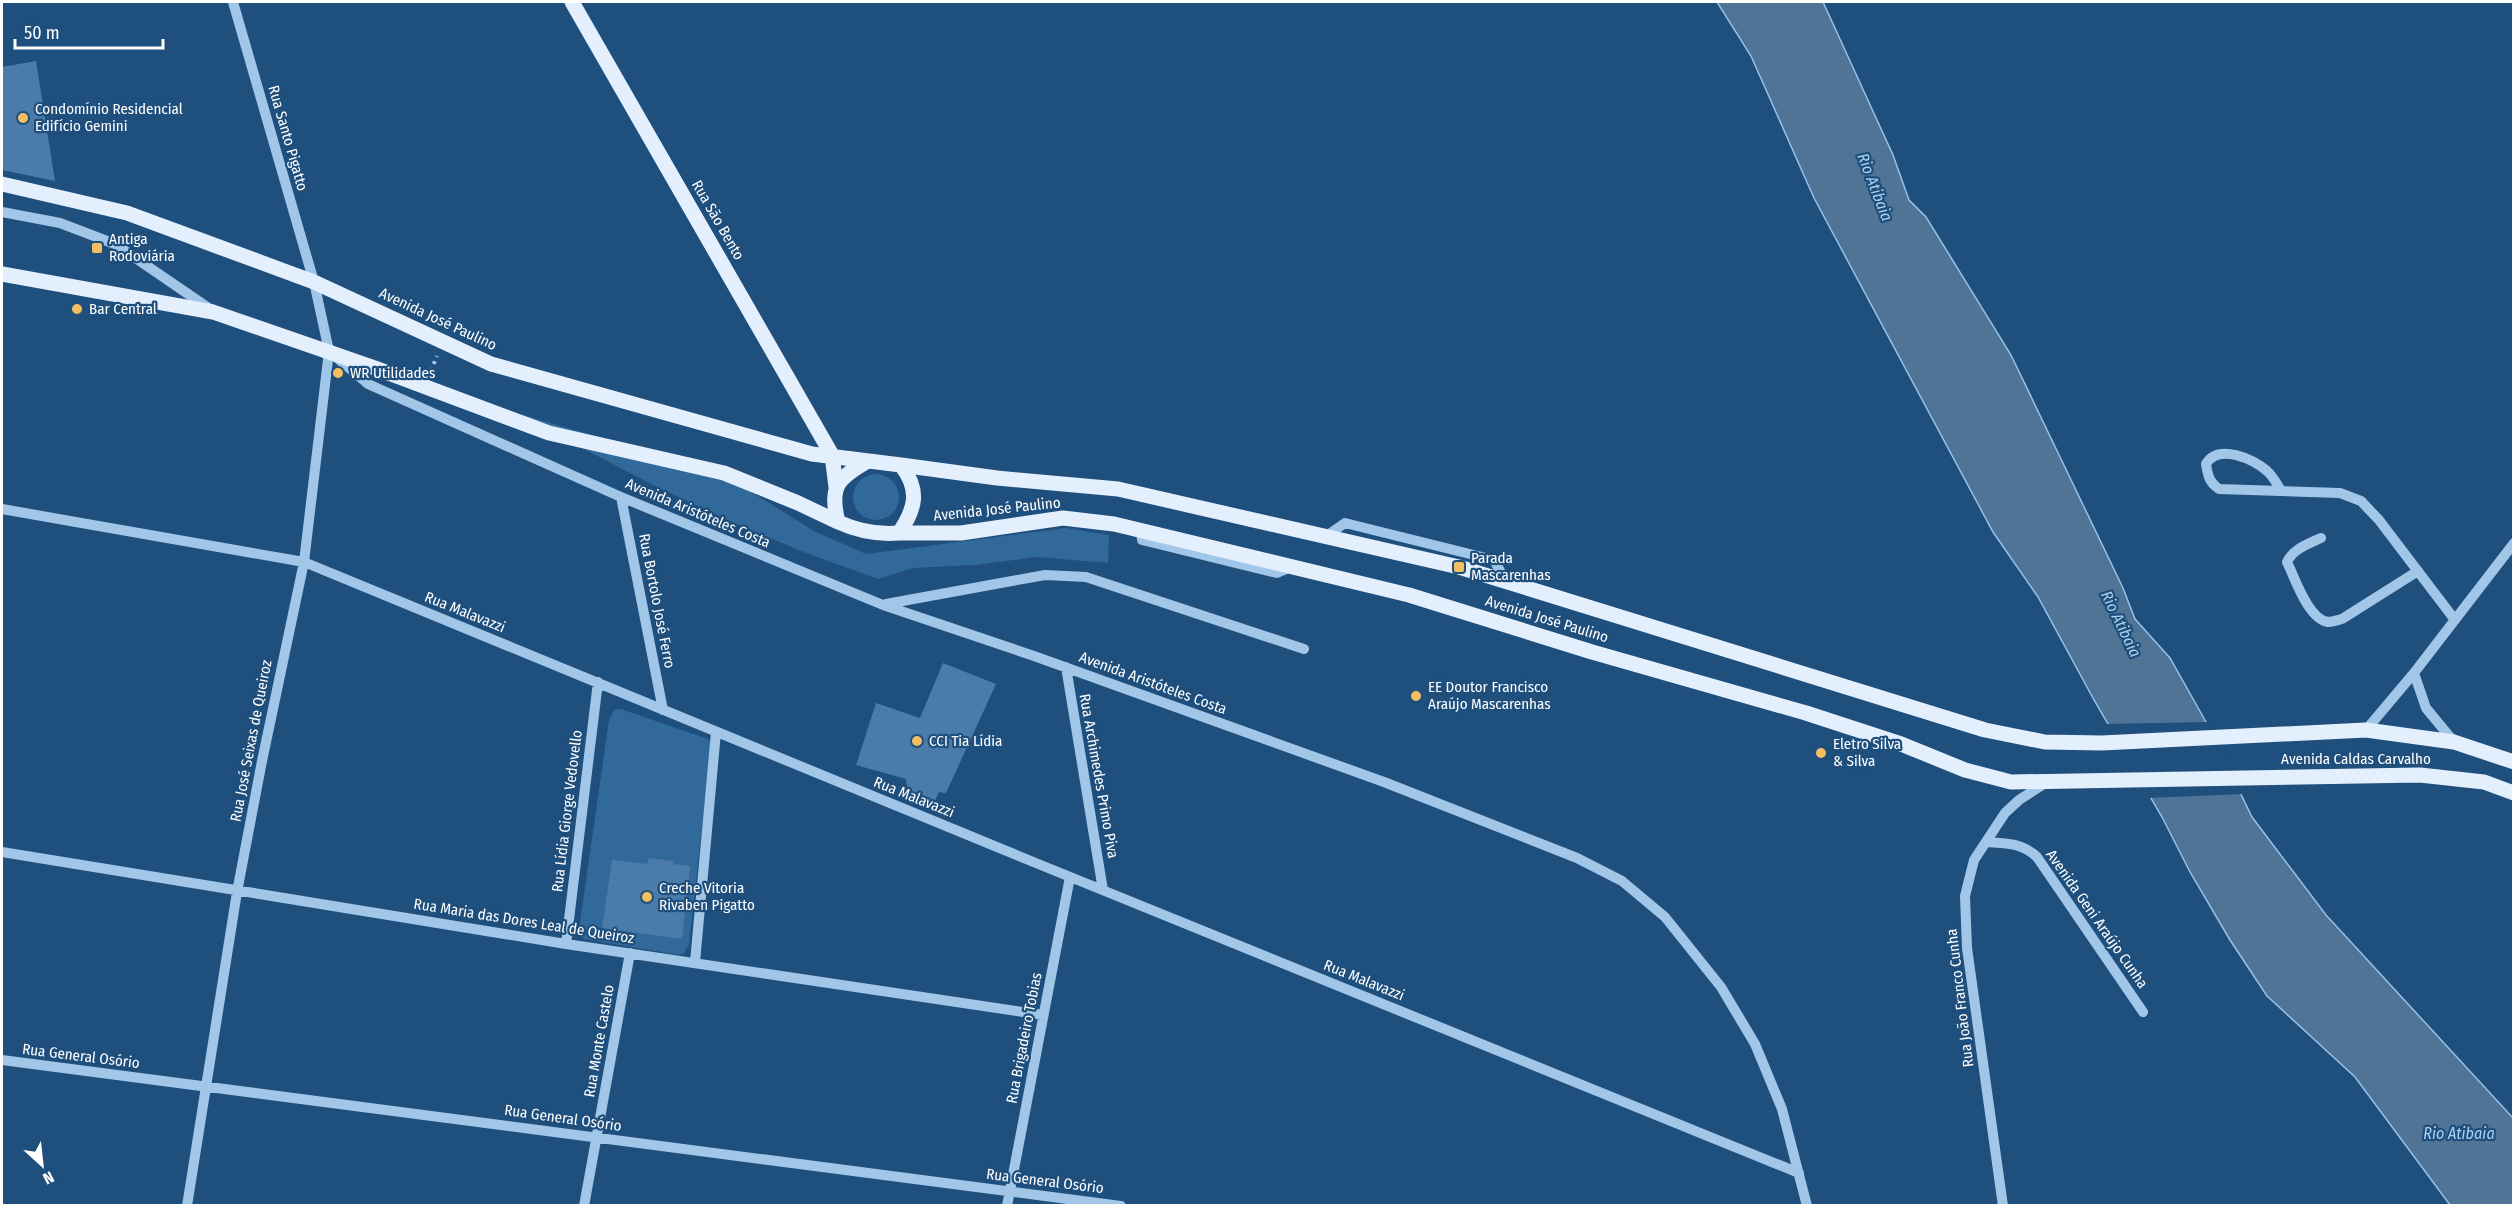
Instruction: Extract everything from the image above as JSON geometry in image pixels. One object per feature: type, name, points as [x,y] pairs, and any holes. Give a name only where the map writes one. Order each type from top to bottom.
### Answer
[{"type":"main road","name":"Rua São Bento","points":[[572,2],[832,455]]},
{"type":"main road","name":"Avenida José Paulino","points":[[2,184],[127,213],[314,282],[491,364],[812,454],[867,461]]},
{"type":"main road","points":[[2,274],[213,312],[329,351],[549,433],[724,472],[798,502],[854,529],[881,534],[899,533],[909,517],[914,490],[910,476],[901,465],[867,461],[844,475],[836,487]]},
{"type":"main road","points":[[832,455],[836,487],[833,504],[838,522]]},
{"type":"main road","name":"Avenida José Paulino","points":[[901,465],[997,478],[1118,489],[1459,567],[1985,730],[2045,742],[2102,743],[2268,734]]},
{"type":"main road","name":"Avenida José Paulino","points":[[899,533],[961,533],[1064,518],[1114,525],[1409,595],[1592,652],[1806,712],[1901,744],[1965,770],[2011,782],[2106,782]]},
{"type":"main road","name":"Avenida Caldas Carvalho","points":[[2268,734],[2366,730],[2454,742],[2514,762]]},
{"type":"main road","name":"Avenida Caldas Carvalho","points":[[2106,782],[2420,775],[2484,782],[2514,793]]},
{"type":"street","name":"Rua Santo Pigatto","points":[[233,2],[314,282]]},
{"type":"street","points":[[2,212],[60,222],[115,244],[213,312]]},
{"type":"street","name":"Rua José Seixas de Queiroz","points":[[187,1206],[237,891],[303,562],[329,351],[314,282]]},
{"type":"street","name":"Avenida Aristóteles Costa","points":[[329,351],[368,384],[621,497],[883,605],[1384,782],[1577,858],[1622,881],[1665,917],[1722,987],[1755,1044],[1782,1109],[1807,1206]]},
{"type":"street","points":[[2281,491],[2264,468],[2237,455],[2227,453],[2216,455],[2206,464],[2211,484],[2219,489],[2340,493],[2361,501],[2379,519],[2455,620]]},
{"type":"street","name":"Rua Bortolo José Ferro","points":[[621,497],[663,710]]},
{"type":"street","name":"Rua Malavazzi","points":[[2,509],[303,562],[1799,1173]]},
{"type":"street","points":[[2321,538],[2297,550],[2290,555],[2287,562],[2310,609],[2319,618],[2329,622],[2342,619],[2418,571]]},
{"type":"street","points":[[2366,730],[2414,673],[2514,543]]},
{"type":"street","points":[[883,605],[1045,575],[1086,578],[1304,649]]},
{"type":"street","name":"Rua Archimedes Primo Piva","points":[[1066,668],[1103,890]]},
{"type":"street","points":[[2414,673],[2426,708],[2437,725],[2454,742]]},
{"type":"street","name":"Rua Lídia Giorge Vedovello","points":[[566,944],[598,682]]},
{"type":"street","points":[[695,962],[716,732]]},
{"type":"street","name":"Rua João Franco Cunha","points":[[2002,1206],[1967,948],[1965,896],[1974,860],[2005,813],[2019,800],[2047,782]]},
{"type":"street","name":"Avenida Geni Araújo Cunha","points":[[1986,842],[2010,843],[2027,848],[2037,857],[2143,1012]]},
{"type":"street","name":"Rua Maria das Dores Leal de Queiroz","points":[[2,852],[566,944],[1043,1015]]},
{"type":"street","name":"Rua Brigadeiro Tobias","points":[[1007,1206],[1070,877]]},
{"type":"street","name":"Rua Monte Castelo","points":[[584,1206],[630,953]]},
{"type":"street","name":"Rua General Osório","points":[[2,1060],[1120,1206]]},
{"type":"shaded area","points":[[513,412],[692,464],[753,493],[814,531],[866,554],[1066,528],[1109,535],[1108,563],[1037,557],[975,565],[913,568],[878,579],[801,551],[734,523],[653,485]]},
{"type":"shaded area","points":[[876,474],[892,481],[899,497],[892,513],[876,520],[860,513],[853,497],[860,481]]},
{"type":"shaded area","points":[[621,709],[708,739],[711,744],[689,945],[684,953],[679,955],[584,939],[580,936],[580,922],[609,720],[614,710]]},
{"type":"water","name":"Rio Atibaia","points":[[1717,2],[1823,2],[1893,155],[1909,200],[1926,217],[2011,355],[2123,588],[2135,619],[2170,658],[2206,722],[2252,817],[2326,915],[2513,1118],[2513,1205],[2450,1205],[2355,1077],[2267,996],[2230,940],[2190,872],[2162,817],[2038,597],[1993,532],[1814,198],[1751,56]]},
{"type":"pier","points":[[2210,722],[2245,794],[2148,798],[2104,724]]},
{"type":"building","name":"Condomínio Residencial Edifício Gemini","points":[[36,61],[55,181],[2,170],[2,67]]},
{"type":"building","name":"CCI Tia Lídia","points":[[943,663],[996,684],[946,793],[939,792],[933,805],[908,795],[906,779],[856,765],[876,703],[920,718]]},
{"type":"building","name":"Creche Vitoria Rivaben Pigatto","points":[[649,858],[690,866],[682,939],[602,928],[612,860],[647,864]]},
{"type":"place","name":"Condomínio Residencial Edifício Gemini","points":[[23,118]]},
{"type":"place","name":"Antiga Rodoviária","points":[[97,248]]},
{"type":"place","name":"Bar Central","points":[[77,309]]},
{"type":"place","name":"WR Utilidades","points":[[338,373]]},
{"type":"place","name":"Parada Mascarenhas","points":[[1459,567]]},
{"type":"place","name":"EE Doutor Francisco Araújo Mascarenhas","points":[[1416,696]]},
{"type":"place","name":"CCI Tia Lídia","points":[[917,741]]},
{"type":"place","name":"Eletro Silva & Silva","points":[[1821,753]]},
{"type":"place","name":"Creche Vitoria Rivaben Pigatto","points":[[647,897]]}]
